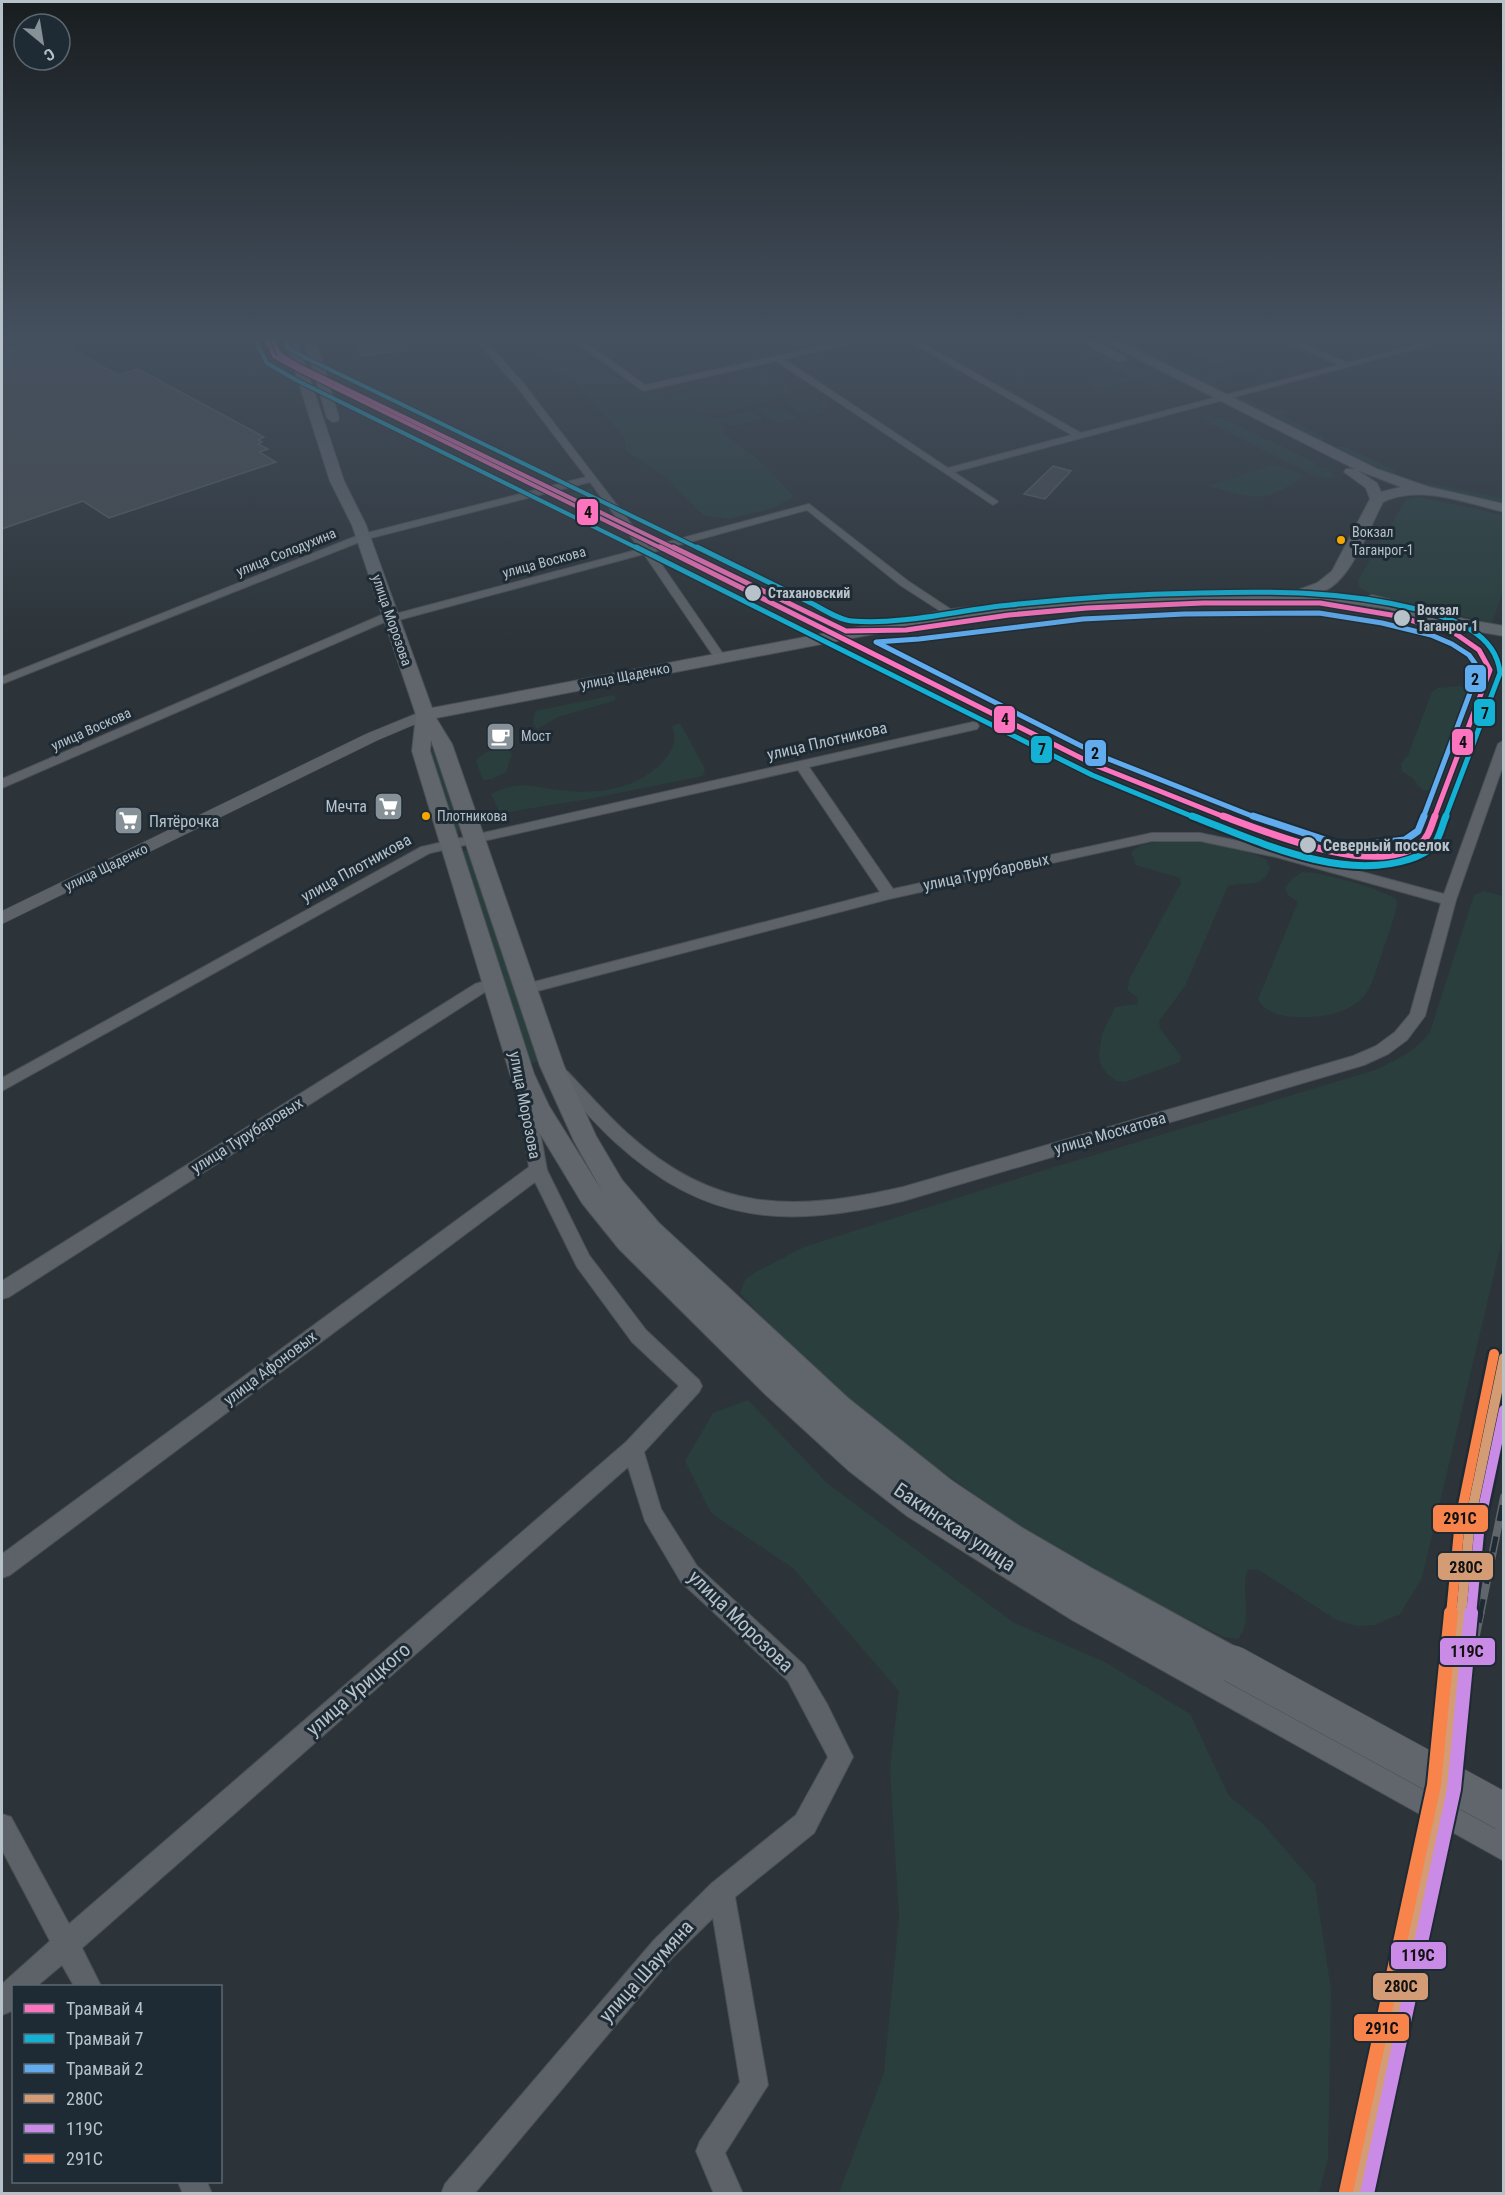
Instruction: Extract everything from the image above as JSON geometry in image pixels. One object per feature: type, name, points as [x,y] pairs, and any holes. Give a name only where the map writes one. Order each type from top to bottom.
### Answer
[{"type":"main road","name":"улица Морозова","points":[[325,442],[338,481],[361,531],[425,715],[442,744],[552,1066]]},
{"type":"main road","points":[[1291,442],[1358,475],[1372,486],[1377,499]]},
{"type":"main road","points":[[1314,442],[1372,472],[1425,490],[1503,508]]},
{"type":"main road","name":"улица Морозова","points":[[352,482],[361,531]]},
{"type":"main road","points":[[1425,490],[1393,491],[1377,499],[1338,573],[1357,593],[1385,605],[1500,632]]},
{"type":"main road","name":"улица Щаденко","points":[[1293,594],[1323,586],[1338,573]]},
{"type":"main road","name":"улица Щаденко","points":[[425,715],[952,614],[1079,600],[1293,594],[1341,597],[1385,605]]},
{"type":"main road","name":"улица Морозова","points":[[425,715],[421,751],[452,843],[522,1074]]},
{"type":"main road","name":"Бакинская улица","points":[[552,1066],[586,1141],[613,1187],[642,1222],[677,1258],[848,1419],[941,1491],[1230,1677],[1503,1843]]},
{"type":"main road","name":"Бакинская улица","points":[[522,1074],[539,1110],[591,1196],[628,1241],[824,1431],[918,1505],[1083,1609],[1230,1677],[1503,1812]]},
{"type":"street","points":[[563,442],[645,550],[720,658]]},
{"type":"street","points":[[904,442],[993,502]]},
{"type":"street","points":[[947,471],[1056,442]]},
{"type":"street","name":"улица Солодухина","points":[[2,681],[361,531],[590,479]]},
{"type":"street","name":"улица Воскова","points":[[2,784],[391,617],[809,507],[904,583],[952,614]]},
{"type":"street","name":"улица Щаденко","points":[[2,918],[372,736],[425,715]]},
{"type":"street","name":"улица Плотникова","points":[[2,1085],[426,850],[972,726]]},
{"type":"street","name":"улица Москатова","points":[[552,1066],[630,1146],[657,1167],[716,1198],[744,1207],[772,1212],[807,1212],[853,1207],[1358,1061],[1382,1050],[1401,1036],[1417,1016],[1449,900],[1503,744]]},
{"type":"street","points":[[802,765],[889,894]]},
{"type":"street","name":"улица Турубаровых","points":[[526,989],[889,894],[1126,841],[1174,836],[1200,837],[1277,853],[1449,900]]},
{"type":"street","name":"улица Турубаровых","points":[[2,1291],[480,988],[494,983]]},
{"type":"street","name":"улица Морозова","points":[[522,1074],[538,1170],[583,1261],[639,1336],[692,1386]]},
{"type":"street","name":"улица Афоновых","points":[[2,1567],[538,1170]]},
{"type":"street","name":"улица Урицкого","points":[[19,1985],[633,1449],[692,1386]]},
{"type":"street","name":"улица Морозова","points":[[633,1449],[652,1514],[689,1574],[746,1624],[796,1673],[841,1756]]},
{"type":"street","name":"улица Шаумяна","points":[[455,2193],[663,1949],[721,1892],[805,1824],[841,1756]]},
{"type":"street","points":[[2,1826],[87,1985]]},
{"type":"street","points":[[721,1892],[754,2085],[711,2151],[729,2193]]},
{"type":"green space","points":[[625,442],[736,442],[763,464],[794,497],[773,508],[729,519],[703,515],[665,476],[626,451]]},
{"type":"green space","points":[[1248,442],[1273,442],[1315,463],[1316,467],[1328,469],[1327,471],[1335,474],[1328,479],[1315,476]]},
{"type":"green space","points":[[1333,447],[1346,447],[1396,471],[1395,473],[1382,470],[1363,460],[1354,460]]},
{"type":"green space","points":[[1273,465],[1304,475],[1278,491],[1258,497],[1208,486]]},
{"type":"green space","points":[[1415,481],[1503,498],[1503,503],[1427,487]]},
{"type":"green space","points":[[591,488],[601,510],[595,512],[562,495]]},
{"type":"green space","points":[[1418,497],[1503,515],[1503,591],[1492,623],[1373,595],[1359,587],[1358,580],[1406,500]]},
{"type":"green space","points":[[1460,686],[1468,689],[1471,696],[1435,787],[1427,791],[1402,771],[1401,764],[1408,755],[1432,692],[1438,688]]},
{"type":"green space","points":[[615,695],[615,700],[558,717],[537,729],[533,723],[535,711]]},
{"type":"green space","points":[[680,723],[705,769],[703,776],[589,799],[508,812],[499,811],[491,794],[517,786],[588,792],[630,784],[643,778],[665,759],[674,743],[672,726]]},
{"type":"green space","points":[[507,748],[512,754],[506,772],[492,779],[483,780],[476,761],[486,753]]},
{"type":"green space","points":[[437,749],[464,830],[456,832],[427,751]]},
{"type":"green space","points":[[1167,839],[1205,842],[1242,850],[1266,859],[1270,868],[1267,875],[1259,882],[1228,886],[1185,986],[1159,1021],[1160,1029],[1181,1056],[1180,1062],[1125,1082],[1117,1081],[1107,1074],[1100,1063],[1102,1034],[1115,1007],[1138,1004],[1137,997],[1127,990],[1130,978],[1181,883],[1180,878],[1136,865],[1131,852],[1139,846]]},
{"type":"green space","points":[[470,850],[540,1061],[530,1063],[461,851]]},
{"type":"green space","points":[[1302,872],[1364,886],[1396,899],[1397,904],[1374,976],[1364,996],[1350,1007],[1322,1016],[1294,1017],[1278,1014],[1264,1007],[1258,999],[1298,902],[1288,895],[1285,888]]},
{"type":"green space","points":[[1484,891],[1503,896],[1503,1236],[1422,1578],[1400,1614],[1374,1625],[1356,1626],[1335,1619],[1259,1570],[1248,1569],[1243,1631],[1238,1639],[1224,1637],[1093,1572],[1026,1530],[894,1438],[772,1328],[740,1293],[745,1280],[754,1273],[804,1247],[1038,1172],[1375,1070],[1398,1059],[1418,1045],[1430,1032],[1474,895]]},
{"type":"green space","points":[[748,1400],[827,1483],[1014,1623],[1105,1662],[1190,1714],[1229,1796],[1263,1824],[1315,1884],[1331,1990],[1328,2158],[1319,2193],[839,2193],[884,2073],[899,1917],[890,1768],[899,1691],[793,1568],[711,1513],[685,1461],[713,1413]]},
{"type":"building","points":[[2,442],[261,442],[258,444],[268,449],[259,452],[276,462],[109,518],[83,501],[2,529]]},
{"type":"building","points":[[1053,466],[1071,471],[1045,499],[1024,494]]},
{"type":"railway","points":[[1480,1615],[1504,1497]]},
{"type":"railway","points":[[1444,1787],[1480,1613]]},
{"type":"tram line","name":"7","points":[[423,442],[833,644],[1092,775],[1147,799],[1264,843],[1333,864],[1361,866],[1394,864],[1424,854],[1435,844],[1500,673],[1499,661],[1494,651],[1487,642],[1466,627],[1443,617],[1406,607],[1335,594],[1255,592],[1120,596],[1052,600],[889,621],[849,621],[480,442]]},
{"type":"tram line","name":"4","points":[[446,442],[838,635],[1097,766],[1268,833],[1335,854],[1360,856],[1392,854],[1409,850],[1419,845],[1427,837],[1490,670],[1479,650],[1456,634],[1397,616],[1320,603],[1203,603],[1087,608],[1009,615],[906,630],[846,631],[457,442]]},
{"type":"tram line","name":"2","points":[[1319,613],[1382,623],[1431,635],[1452,644],[1469,655],[1479,669],[1418,831],[1405,840],[1360,845],[1337,844],[1271,823],[1101,756],[876,642],[1083,619],[1184,614],[1319,613]]},
{"type":"transit line","name":"291С","points":[[1346,2192],[1434,1785],[1460,1520],[1494,1354]]},
{"type":"transit line","name":"280С","points":[[1356,2194],[1444,1787],[1470,1521],[1504,1358]]},
{"type":"transit line","name":"119С","points":[[1367,2194],[1454,1789],[1480,1523],[1504,1410]]},
{"type":"place","name":"Вокзал Таганрог-1","points":[[1341,540]]},
{"type":"place","name":"Стахановский","points":[[753,593]]},
{"type":"place","name":"Вокзал Таганрог 1","points":[[1402,618]]},
{"type":"place","name":"Мост","points":[[500,736]]},
{"type":"place","name":"Мечта","points":[[388,806]]},
{"type":"place","name":"Плотникова","points":[[426,816]]},
{"type":"place","name":"Пятёрочка","points":[[128,821]]},
{"type":"place","name":"Северный поселок","points":[[1308,845]]}]
